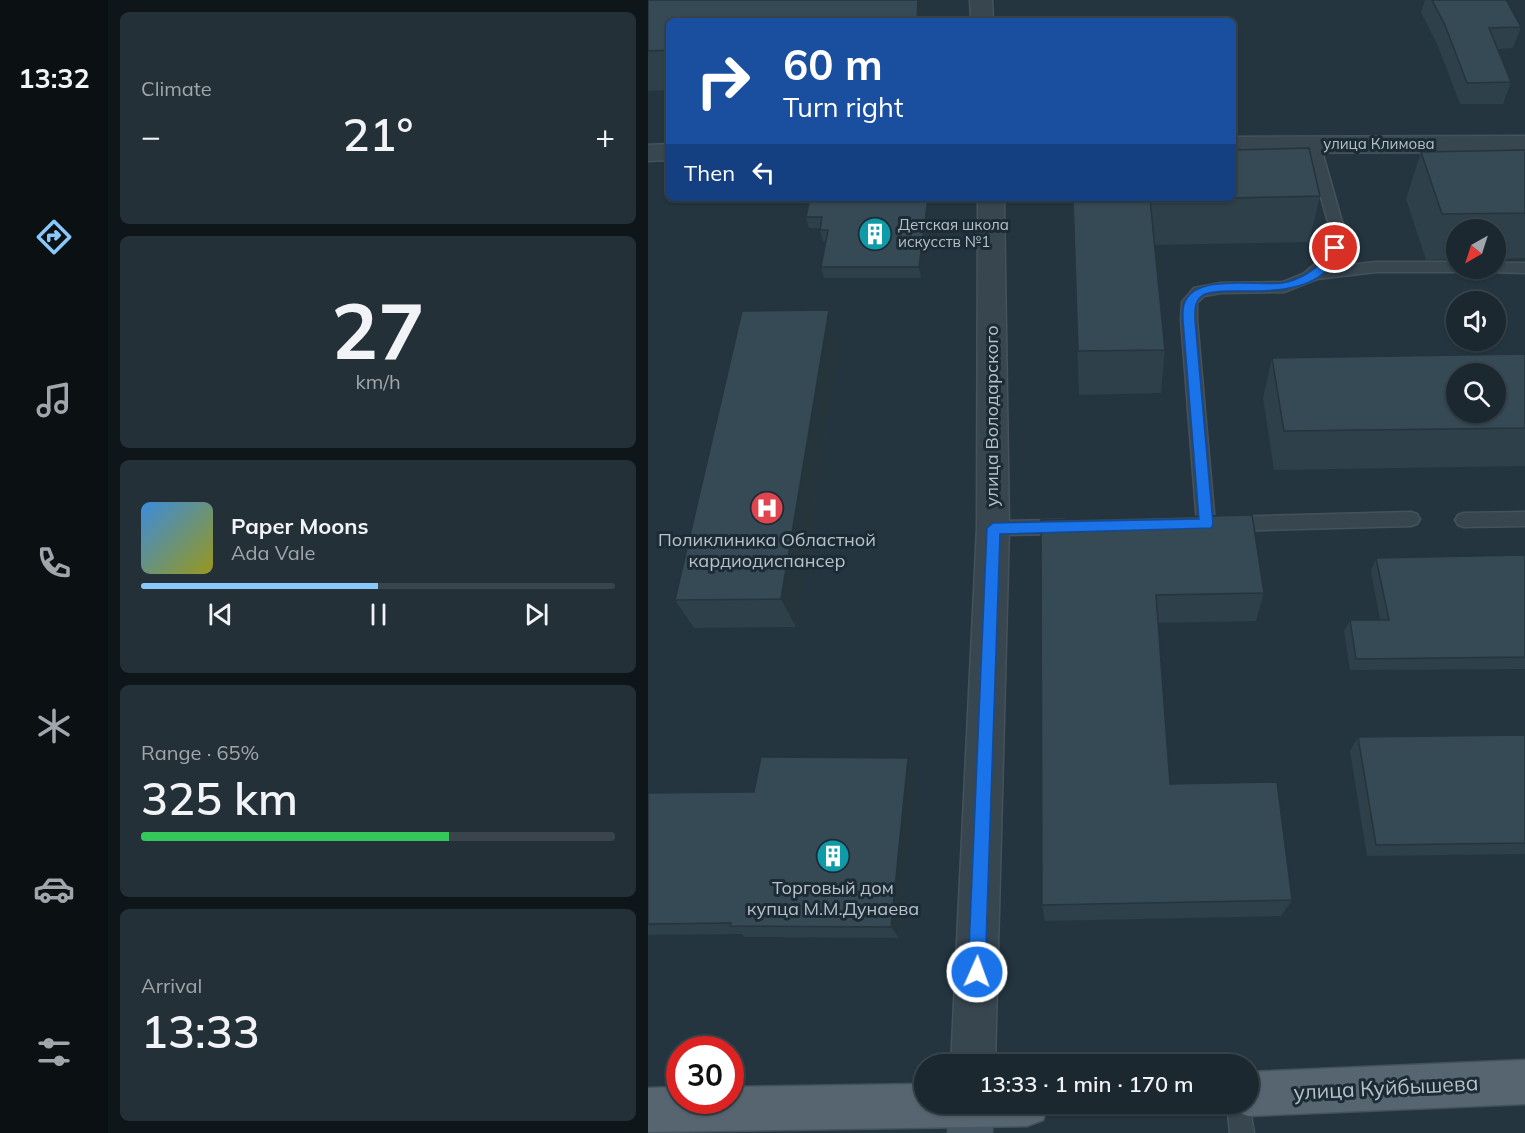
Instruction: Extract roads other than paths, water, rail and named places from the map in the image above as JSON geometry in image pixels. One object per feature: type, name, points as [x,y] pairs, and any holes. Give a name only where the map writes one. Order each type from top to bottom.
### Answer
[{"type":"main road","name":"улица Куйбышева","points":[[1259,1094],[1525,1082]]},
{"type":"main road","points":[[648,1110],[914,1103]]},
{"type":"street","points":[[981,0],[982,18]]},
{"type":"street","name":"улица Климова","points":[[1236,145],[1525,144]]},
{"type":"street","points":[[648,153],[666,152]]},
{"type":"street","name":"улица Володарского","points":[[974,1054],[993,528],[991,201]]},
{"type":"lane","points":[[1313,144],[1339,236],[1331,259],[1313,274],[1284,287],[1221,288],[1199,292],[1190,303],[1200,524],[1412,519]]},
{"type":"lane","points":[[1313,274],[1376,267],[1446,267]]},
{"type":"lane","points":[[1506,267],[1525,268]]},
{"type":"lane","points":[[1464,520],[1525,519]]},
{"type":"lane","points":[[993,528],[1076,527]]},
{"type":"lane","points":[[1240,1114],[1242,1133]]},
{"type":"place","name":"Детская школа искусств №1","points":[[875,234]]},
{"type":"place","name":"Поликлиника Областной кардиодиспансер","points":[[767,508]]},
{"type":"place","name":"Торговый дом купца М.М.Дунаева","points":[[833,856]]}]
